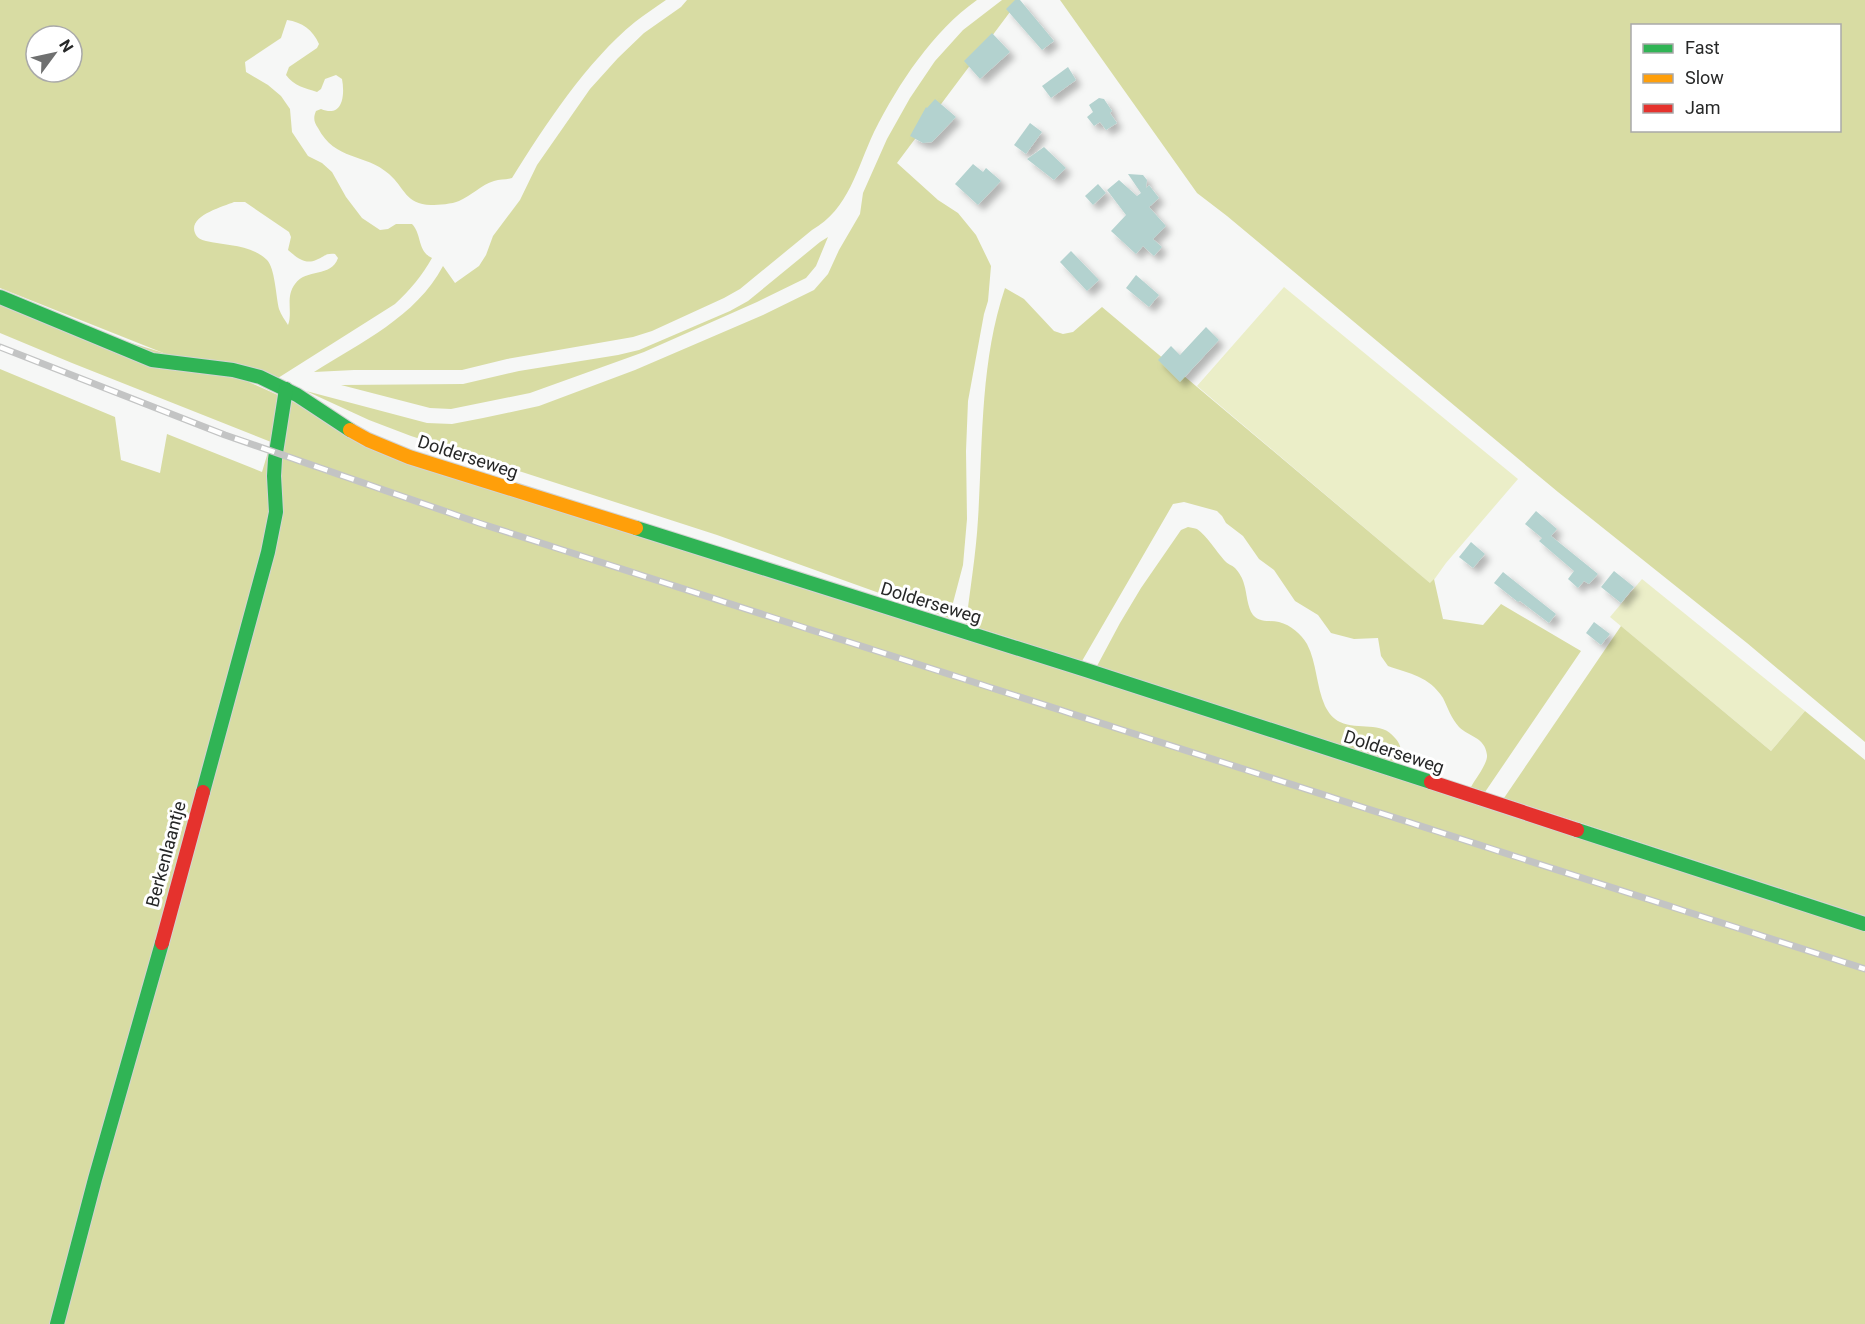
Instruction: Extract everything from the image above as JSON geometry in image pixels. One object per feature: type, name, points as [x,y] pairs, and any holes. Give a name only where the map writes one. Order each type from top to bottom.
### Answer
[{"type":"street","name":"Dolderseweg","points":[[0,297],[152,360],[168,364],[231,368],[262,377],[286,389],[357,435],[409,457],[1109,678],[1865,924]]},
{"type":"street","name":"Berkenlaantje","points":[[57,1324],[268,552],[276,512],[274,459],[286,389]]},
{"type":"green space","points":[[0,0],[666,0],[635,22],[600,55],[568,95],[512,178],[496,180],[459,201],[438,205],[416,202],[380,167],[342,152],[325,139],[316,124],[315,113],[321,109],[328,111],[338,108],[343,92],[342,79],[336,75],[325,79],[321,89],[317,92],[289,79],[286,75],[289,67],[317,48],[319,44],[306,28],[287,20],[281,38],[245,62],[246,72],[281,96],[290,109],[292,132],[308,156],[322,163],[332,172],[346,197],[362,218],[380,230],[388,229],[396,224],[412,224],[424,251],[432,258],[424,271],[395,304],[278,378],[171,356],[0,288]],"holes":[[[234,202],[245,202],[289,232],[291,237],[288,250],[294,255],[308,262],[332,254],[338,258],[330,268],[305,276],[295,284],[290,294],[288,325],[279,309],[274,276],[267,260],[246,248],[202,240],[195,233],[196,222],[207,213]]]},
{"type":"green space","points":[[687,0],[977,0],[945,27],[906,77],[874,132],[850,187],[835,211],[740,289],[724,298],[652,331],[633,337],[507,359],[462,370],[314,372],[368,339],[403,314],[432,284],[443,266],[455,283],[479,266],[493,236],[520,200],[537,165],[590,89],[644,33],[681,7]]},
{"type":"green space","points":[[1002,0],[1019,0],[897,163],[938,200],[958,213],[976,235],[991,266],[988,301],[968,401],[967,519],[963,565],[949,618],[717,535],[411,436],[369,420],[306,391],[427,423],[452,424],[483,418],[539,406],[635,370],[763,315],[814,290],[828,274],[860,214],[863,193],[887,139],[910,98],[935,61],[963,30]]},
{"type":"green space","points":[[1060,0],[1865,0],[1865,742],[1747,643],[1558,492],[1197,193]]},
{"type":"green space","points":[[828,237],[816,266],[806,278],[644,352],[530,393],[451,409],[430,408],[341,385],[463,384],[519,371],[639,350],[748,301]]},
{"type":"green space","points":[[1284,287],[1518,479],[1446,563],[1431,584],[1197,386]]},
{"type":"green space","points":[[1005,288],[1024,299],[1054,331],[1063,334],[1073,332],[1102,307],[1430,583],[1434,579],[1443,619],[1483,625],[1501,604],[1581,651],[1485,792],[1471,787],[1486,762],[1486,749],[1480,741],[1459,727],[1438,691],[1425,680],[1388,666],[1381,656],[1378,638],[1354,639],[1331,633],[1318,615],[1295,601],[1274,570],[1259,559],[1243,536],[1226,523],[1217,511],[1184,502],[1173,504],[1082,661],[966,624],[977,532],[987,373],[991,344]]},
{"type":"green space","points":[[0,302],[231,374],[300,405],[354,439],[1865,931],[1865,1324],[0,1324],[0,369],[115,417],[121,460],[160,473],[167,434],[262,472],[271,442],[0,333]]},
{"type":"green space","points":[[1188,527],[1196,529],[1208,539],[1225,561],[1238,571],[1251,612],[1256,618],[1288,625],[1305,640],[1313,659],[1322,698],[1331,715],[1337,721],[1347,725],[1376,727],[1389,733],[1398,741],[1400,747],[1399,764],[1097,666],[1141,588],[1181,530]]},
{"type":"green space","points":[[1642,579],[1805,711],[1771,751],[1610,617]]},
{"type":"green space","points":[[1621,626],[1771,751],[1805,711],[1865,760],[1865,916],[1504,798]]},
{"type":"building","points":[[1015,0],[1020,0],[1054,41],[1042,50],[1006,9]]},
{"type":"building","points":[[992,33],[1010,52],[980,79],[964,61]]},
{"type":"building","points":[[1068,67],[1076,80],[1051,98],[1042,86]]},
{"type":"building","points":[[1099,98],[1104,99],[1117,123],[1106,130],[1100,122],[1094,126],[1087,117],[1093,112],[1089,105]]},
{"type":"building","points":[[935,99],[956,117],[932,142],[923,143],[910,136],[926,107]]},
{"type":"building","points":[[1030,123],[1042,132],[1026,154],[1014,145]]},
{"type":"building","points":[[1044,147],[1066,168],[1054,180],[1027,159]]},
{"type":"building","points":[[973,164],[983,172],[986,168],[1001,181],[978,205],[955,184]]},
{"type":"building","points":[[1128,174],[1143,175],[1147,180],[1146,188],[1149,185],[1159,198],[1149,207],[1166,226],[1153,239],[1162,247],[1154,256],[1143,246],[1136,254],[1111,231],[1126,215],[1107,190],[1119,180],[1137,196],[1141,193]]},
{"type":"building","points":[[1098,184],[1106,193],[1093,205],[1085,196]]},
{"type":"building","points":[[1071,251],[1099,280],[1087,291],[1060,262]]},
{"type":"building","points":[[1136,275],[1159,295],[1149,307],[1126,288]]},
{"type":"building","points":[[1206,327],[1219,340],[1180,382],[1158,360],[1171,346],[1180,355]]},
{"type":"building","points":[[1536,511],[1557,529],[1551,536],[1598,574],[1589,584],[1584,581],[1578,588],[1568,579],[1574,571],[1539,541],[1542,538],[1525,524]]},
{"type":"building","points":[[1471,542],[1485,554],[1473,568],[1459,557]]},
{"type":"building","points":[[1614,571],[1634,587],[1621,603],[1601,587]]},
{"type":"building","points":[[1503,572],[1556,614],[1549,623],[1494,583]]},
{"type":"building","points":[[1594,622],[1610,634],[1601,645],[1586,633]]},
{"type":"railway","points":[[0,347],[225,435],[479,523],[1865,969]]},
{"type":"traffic: fast","points":[[0,297],[152,360],[233,370],[260,377],[297,395],[350,430]]},
{"type":"traffic: fast","points":[[203,792],[268,552],[276,512],[275,459],[286,389]]},
{"type":"traffic: fast","points":[[636,528],[1431,782]]},
{"type":"traffic: fast","points":[[1577,830],[1865,924]]},
{"type":"traffic: fast","points":[[57,1324],[95,1179],[162,943]]},
{"type":"traffic: slow","points":[[350,430],[409,457],[636,528]]},
{"type":"traffic: jam","points":[[1431,782],[1577,830]]},
{"type":"traffic: jam","points":[[162,943],[203,792]]}]
